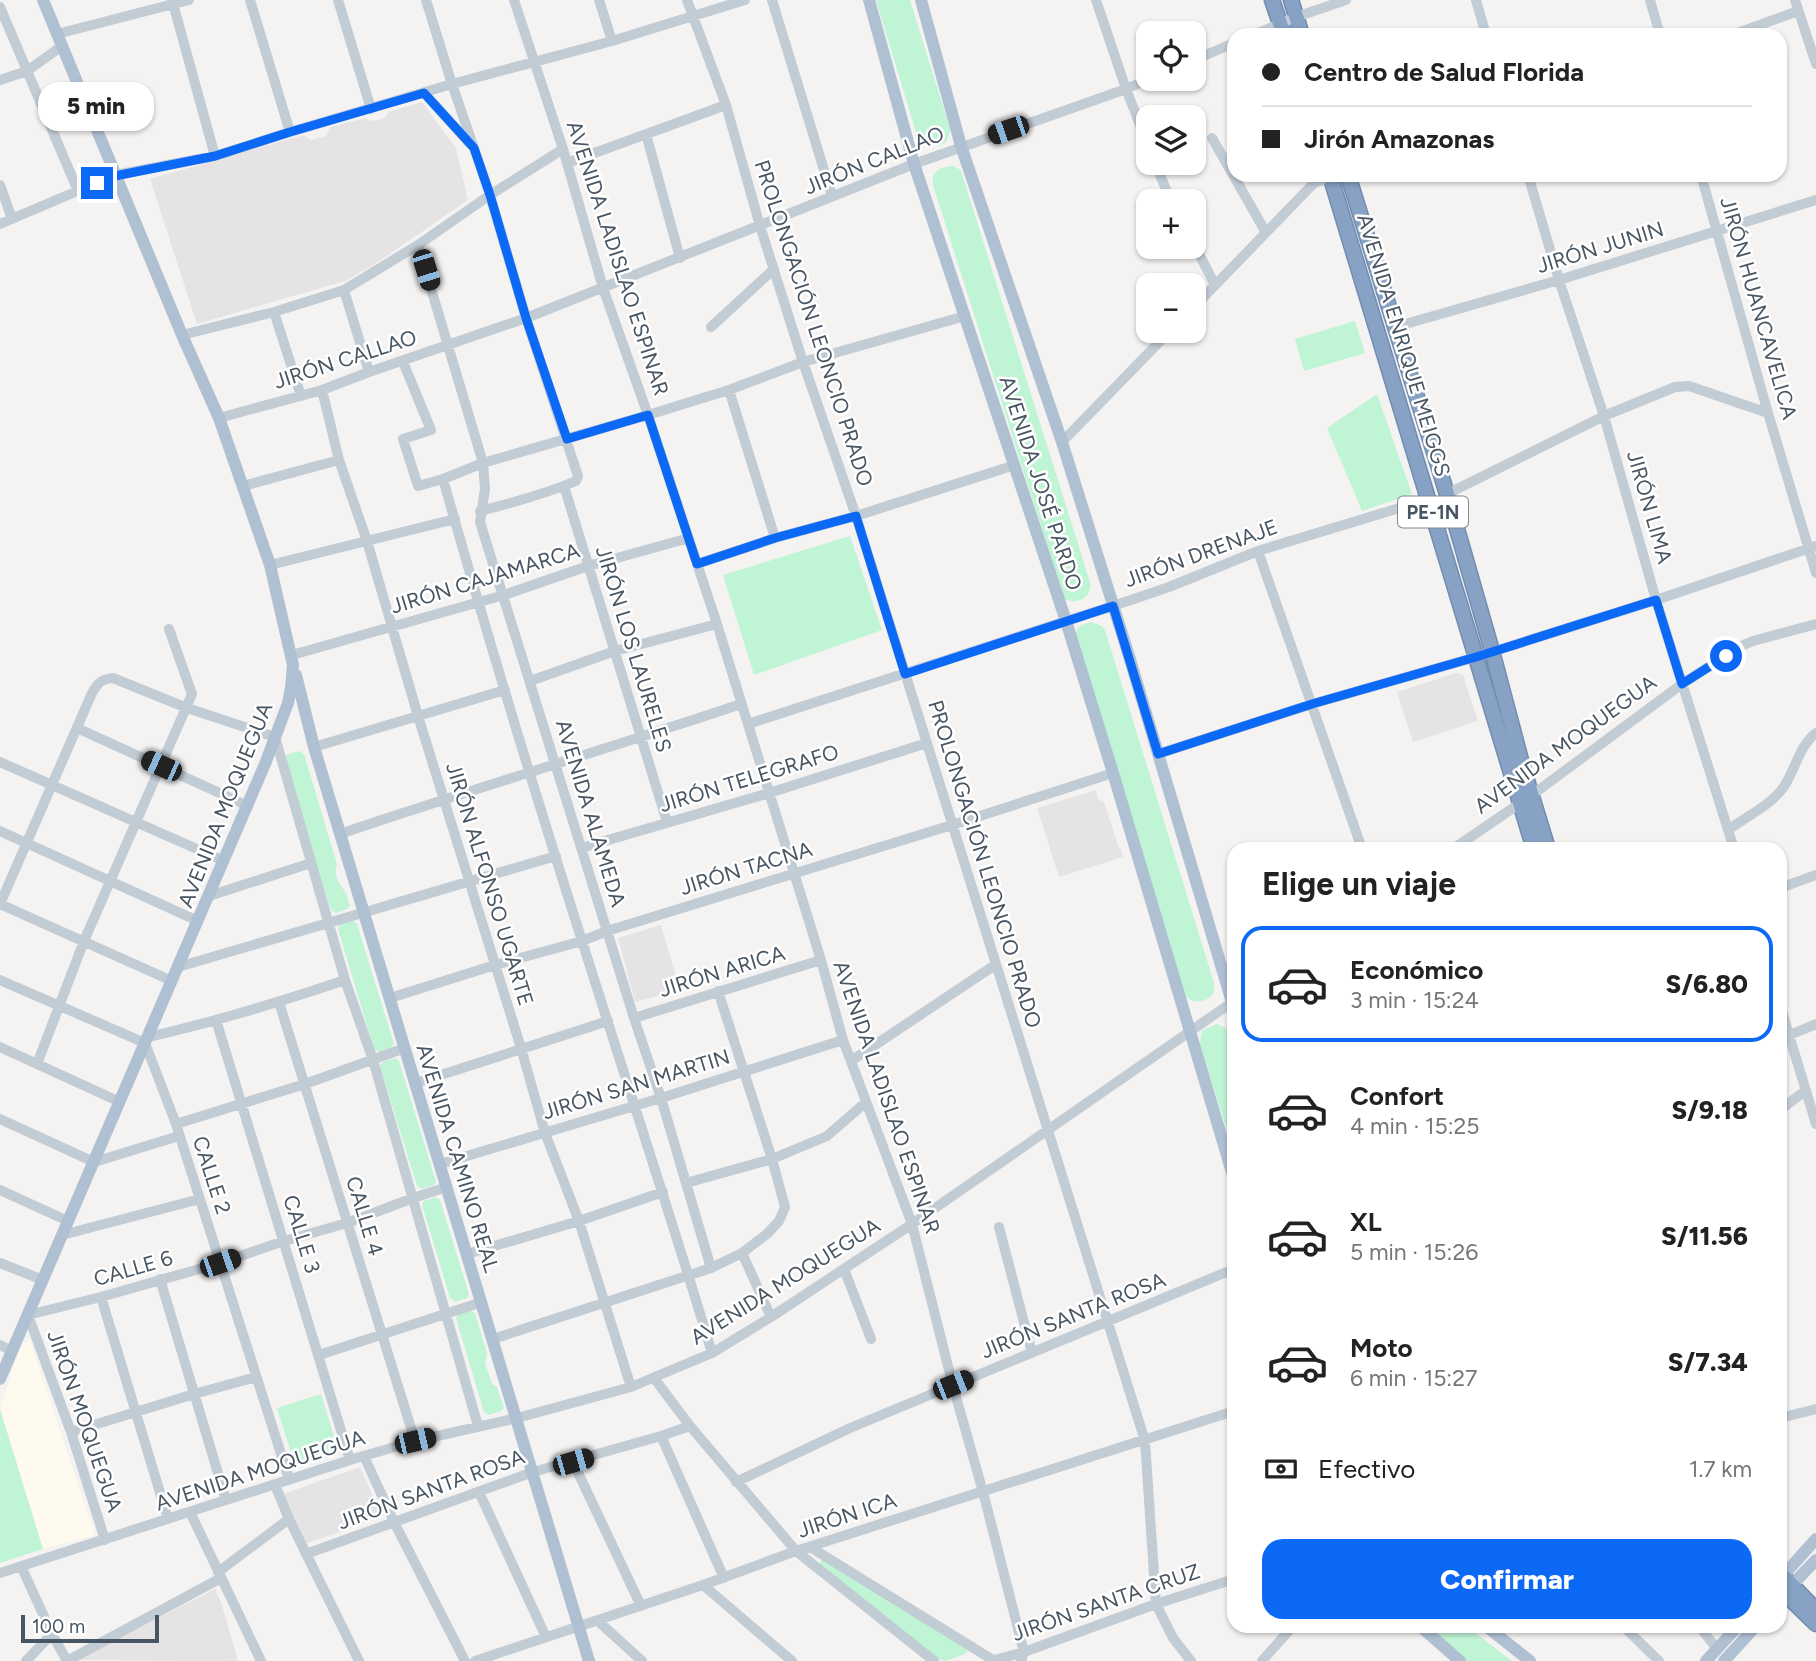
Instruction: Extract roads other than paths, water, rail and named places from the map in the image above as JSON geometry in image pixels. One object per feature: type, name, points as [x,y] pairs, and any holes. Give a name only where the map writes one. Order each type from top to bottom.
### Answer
[{"type":"highway","points":[[1272,0],[1282,28]]},
{"type":"highway","points":[[1291,0],[1300,28]]},
{"type":"highway","name":"AVENIDA ENRIQUE MEIGGS","points":[[1334,182],[1476,657],[1526,799],[1545,842]]},
{"type":"highway","name":"AVENIDA ENRIQUE MEIGGS","points":[[1350,182],[1447,494],[1492,651],[1526,799],[1533,842]]},
{"type":"highway","points":[[1787,1589],[1816,1610]]},
{"type":"highway","points":[[1787,1591],[1816,1624]]},
{"type":"main road","name":"AVENIDA MOQUEGUA","points":[[0,1379],[248,806],[288,703],[293,660],[270,565],[219,418],[43,0]]},
{"type":"main road","name":"AVENIDA JOSÉ PARDO","points":[[869,0],[914,164],[1066,621],[1227,1156]]},
{"type":"main road","name":"AVENIDA JOSÉ PARDO","points":[[921,0],[961,146],[1062,442],[1227,984]]},
{"type":"main road","name":"AVENIDA CAMINO REAL","points":[[293,660],[314,747],[589,1661]]},
{"type":"main road","points":[[1787,1578],[1816,1539]]},
{"type":"main road","points":[[1787,1581],[1816,1560]]},
{"type":"main road","points":[[1428,1633],[1460,1661]]},
{"type":"main road","points":[[1495,1633],[1530,1661]]},
{"type":"main road","points":[[1706,1661],[1732,1633]]},
{"type":"main road","points":[[1724,1661],[1750,1633]]},
{"type":"street","points":[[0,80],[27,71],[60,40],[173,3],[190,0]]},
{"type":"street","points":[[250,0],[290,132]]},
{"type":"street","points":[[338,0],[371,109]]},
{"type":"street","points":[[426,0],[578,476],[576,481],[564,486],[480,511]]},
{"type":"street","name":"AVENIDA LADISLAO ESPINAR","points":[[514,0],[563,149],[603,288],[717,624],[821,960],[843,1040],[912,1224],[983,1492],[1023,1657]]},
{"type":"street","points":[[599,0],[612,41]]},
{"type":"street","name":"PROLONGACIÓN LEONCIO PRADO","points":[[687,0],[726,105],[760,226],[856,516],[1145,1441],[1156,1604],[1173,1638],[1191,1661]]},
{"type":"street","points":[[0,224],[115,176],[215,156],[452,84],[612,41],[745,0]]},
{"type":"street","points":[[772,0],[832,196]]},
{"type":"street","points":[[1096,0],[1136,114]]},
{"type":"street","points":[[1283,28],[1296,17],[1346,0]]},
{"type":"street","points":[[1476,0],[1484,28]]},
{"type":"street","points":[[1650,0],[1658,28]]},
{"type":"street","points":[[1795,0],[1816,64]]},
{"type":"street","points":[[173,3],[215,156]]},
{"type":"street","points":[[0,8],[78,191]]},
{"type":"street","points":[[1751,28],[1798,11]]},
{"type":"street","points":[[1206,55],[1227,46]]},
{"type":"street","name":"JIRÓN CALLAO","points":[[219,418],[322,390],[526,318],[961,146],[1136,85]]},
{"type":"street","points":[[424,93],[474,148]]},
{"type":"street","points":[[567,163],[726,105]]},
{"type":"street","points":[[646,134],[680,258]]},
{"type":"street","points":[[1212,138],[1227,164]]},
{"type":"street","points":[[182,335],[274,312],[344,290],[418,245],[563,149]]},
{"type":"street","points":[[1237,182],[1265,231]]},
{"type":"street","points":[[1206,294],[1265,231],[1317,182]]},
{"type":"street","name":"JIRÓN LIMA","points":[[1530,182],[1604,415],[1656,600],[1732,842]]},
{"type":"street","name":"JIRÓN HUANCAVELICA","points":[[1703,182],[1768,413],[1812,547],[1816,573]]},
{"type":"street","points":[[0,185],[12,219]]},
{"type":"street","name":"JIRÓN JUNIN","points":[[1395,327],[1559,280],[1816,200]]},
{"type":"street","name":"AVENIDA ALAMEDA","points":[[418,245],[483,463],[485,489],[480,522],[634,1018],[662,1098],[711,1268]]},
{"type":"street","points":[[1202,259],[1215,285]]},
{"type":"street","points":[[711,327],[774,269]]},
{"type":"street","points":[[344,290],[369,372]]},
{"type":"street","points":[[274,312],[301,396]]},
{"type":"street","points":[[403,362],[431,430],[403,439],[418,486],[483,463],[729,390],[803,362],[965,316]]},
{"type":"street","points":[[1062,442],[1159,343]]},
{"type":"street","points":[[1447,494],[1604,415],[1675,387],[1689,386],[1768,413]]},
{"type":"street","name":"JIRÓN ALFONSO UGARTE","points":[[322,390],[339,460],[367,541],[545,1133],[579,1221],[631,1387]]},
{"type":"street","points":[[729,390],[775,538]]},
{"type":"street","points":[[243,486],[339,460]]},
{"type":"street","points":[[697,564],[1015,465]]},
{"type":"street","points":[[443,479],[530,773],[712,1353]]},
{"type":"street","name":"JIRÓN LOS LAURELES","points":[[564,486],[667,822]]},
{"type":"street","name":"JIRÓN DRENAJE","points":[[748,724],[1113,606],[1258,551],[1429,499]]},
{"type":"street","points":[[270,565],[455,519]]},
{"type":"street","name":"JIRÓN CAJAMARCA","points":[[293,660],[589,566],[689,538]]},
{"type":"street","points":[[1158,754],[1312,704],[1476,657],[1812,547]]},
{"type":"street","points":[[1258,551],[1360,842]]},
{"type":"street","points":[[530,681],[615,651],[717,624]]},
{"type":"street","name":"AVENIDA MOQUEGUA","points":[[1463,842],[1682,684],[1739,647],[1753,640],[1816,624]]},
{"type":"street","points":[[37,1064],[85,941],[192,694],[169,629]]},
{"type":"street","points":[[172,981],[0,904],[92,693],[103,679],[113,678],[187,708],[275,737],[345,980],[373,1060],[478,1426]]},
{"type":"street","points":[[314,747],[505,690]]},
{"type":"street","points":[[340,834],[741,704]]},
{"type":"street","points":[[77,728],[248,806]]},
{"type":"street","points":[[1728,830],[1770,801],[1784,786],[1802,752],[1816,733]]},
{"type":"street","name":"JIRÓN TELEGRAFO","points":[[581,848],[927,743]]},
{"type":"street","points":[[0,762],[224,861]]},
{"type":"street","name":"JIRÓN TACNA","points":[[390,998],[582,941],[1113,773]]},
{"type":"street","points":[[0,831],[198,920]]},
{"type":"street","points":[[178,967],[556,856]]},
{"type":"street","points":[[209,896],[311,863]]},
{"type":"street","points":[[1787,885],[1816,875]]},
{"type":"street","name":"JIRÓN ARICA","points":[[634,1018],[821,960]]},
{"type":"street","points":[[851,1061],[995,965]]},
{"type":"street","points":[[0,980],[146,1040],[345,980]]},
{"type":"street","points":[[493,1339],[711,1268],[741,1254],[779,1221],[785,1207],[718,991]]},
{"type":"street","name":"CALLE 4","points":[[279,1002],[415,1441]]},
{"type":"street","name":"AVENIDA MOQUEGUA","points":[[0,1574],[350,1460],[631,1387],[712,1353],[912,1224],[1189,1031],[1227,1008]]},
{"type":"street","name":"CALLE 3","points":[[216,1020],[350,1460]]},
{"type":"street","points":[[416,1083],[608,1021]]},
{"type":"street","points":[[1787,1037],[1816,1024]]},
{"type":"street","name":"CALLE 2","points":[[146,1040],[176,1124],[289,1479]]},
{"type":"street","name":"JIRÓN SAN MARTIN","points":[[440,1164],[662,1098],[843,1040]]},
{"type":"street","points":[[1787,1046],[1816,1124]]},
{"type":"street","points":[[0,1047],[120,1102]]},
{"type":"street","points":[[176,1124],[305,1084],[405,1048]]},
{"type":"street","points":[[1787,1105],[1805,1091]]},
{"type":"street","points":[[687,1184],[772,1159],[827,1136],[865,1102]]},
{"type":"street","points":[[0,1119],[94,1162],[179,1136]]},
{"type":"street","name":"CALLE 6","points":[[28,1315],[220,1263],[347,1223],[447,1187]]},
{"type":"street","points":[[0,1190],[68,1221]]},
{"type":"street","points":[[467,1254],[579,1221],[663,1192]]},
{"type":"street","points":[[62,1234],[200,1199]]},
{"type":"street","points":[[999,1227],[1032,1353]]},
{"type":"street","points":[[741,1254],[771,1317]]},
{"type":"street","points":[[0,1263],[43,1280]]},
{"type":"street","points":[[844,1269],[871,1339]]},
{"type":"street","name":"JIRÓN SANTA ROSA","points":[[736,1482],[849,1428],[1227,1272]]},
{"type":"street","points":[[160,1279],[226,1500]]},
{"type":"street","points":[[100,1297],[168,1519]]},
{"type":"street","points":[[319,1355],[482,1302]]},
{"type":"street","name":"JIRÓN MOQUEGUA","points":[[28,1315],[71,1432],[105,1540]]},
{"type":"street","points":[[0,1345],[12,1350]]},
{"type":"street","points":[[71,1432],[256,1377]]},
{"type":"street","points":[[654,1378],[690,1426],[796,1551],[934,1661]]},
{"type":"street","points":[[1787,1416],[1816,1409]]},
{"type":"street","name":"JIRÓN ICA","points":[[475,1661],[724,1578],[796,1551],[1227,1413]]},
{"type":"street","name":"JIRÓN SANTA ROSA","points":[[306,1554],[533,1472],[690,1426]]},
{"type":"street","points":[[661,1436],[724,1578]]},
{"type":"street","points":[[364,1456],[394,1522],[466,1661]]},
{"type":"street","points":[[573,1462],[641,1606]]},
{"type":"street","points":[[275,1485],[359,1661]]},
{"type":"street","points":[[479,1492],[546,1637]]},
{"type":"street","points":[[190,1512],[261,1661]]},
{"type":"street","points":[[21,1566],[67,1661],[219,1575],[289,1519]]},
{"type":"street","points":[[810,1547],[992,1661]]},
{"type":"street","name":"JIRÓN SANTA CRUZ","points":[[992,1661],[1023,1657],[1156,1604],[1227,1581]]},
{"type":"street","points":[[703,1585],[792,1661]]},
{"type":"street","points":[[598,1621],[642,1661]]},
{"type":"street","points":[[1262,1661],[1287,1633]]},
{"type":"street","points":[[1630,1633],[1659,1661]]},
{"type":"street","points":[[1704,1633],[1717,1649]]},
{"type":"street","points":[[26,1661],[52,1634]]}]
